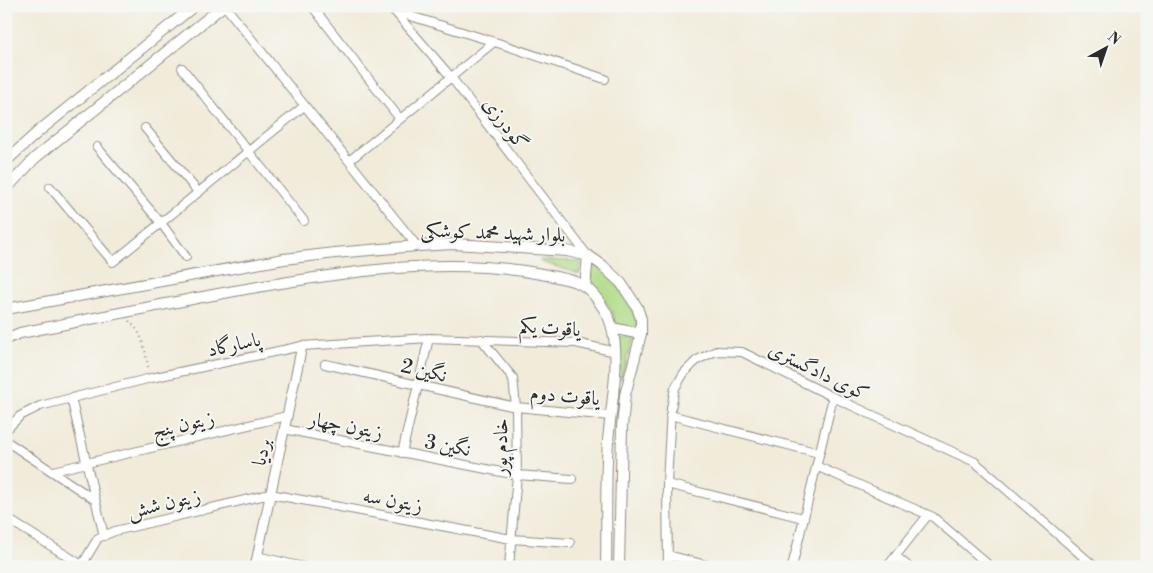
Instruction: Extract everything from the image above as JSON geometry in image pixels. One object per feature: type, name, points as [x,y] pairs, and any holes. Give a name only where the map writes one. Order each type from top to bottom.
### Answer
[{"type":"main road","points":[[6,161],[39,131],[194,6]]},
{"type":"main road","points":[[6,189],[34,158],[224,6]]},
{"type":"main road","name":"بلوار شهید محمد کوشکی","points":[[6,309],[284,259],[417,246],[454,244],[502,246],[566,251],[588,256],[612,274],[630,295],[641,319],[642,334],[625,395],[622,427],[619,567]]},
{"type":"main road","points":[[585,287],[588,256]]},
{"type":"main road","name":"بلوار شهید محمد کوشکی","points":[[6,338],[20,333],[119,313],[286,282],[359,272],[441,266],[502,269],[533,272],[564,279],[588,288],[610,319],[616,352],[606,488],[606,567]]},
{"type":"main road","points":[[612,328],[642,334]]},
{"type":"street","points":[[224,6],[417,246]]},
{"type":"street","points":[[312,6],[400,119]]},
{"type":"street","points":[[378,6],[605,79]]},
{"type":"street","points":[[396,11],[413,6]]},
{"type":"street","name":"گودرزی","points":[[396,11],[451,77],[588,256]]},
{"type":"street","points":[[349,161],[494,42]]},
{"type":"street","points":[[182,68],[304,221]]},
{"type":"street","points":[[50,186],[113,262],[304,106]]},
{"type":"street","points":[[145,128],[198,192]]},
{"type":"street","points":[[98,147],[161,223],[186,257]]},
{"type":"street","points":[[402,452],[429,338]]},
{"type":"street","name":"پاسارگاد","points":[[6,430],[20,416],[40,406],[150,378],[302,346],[429,338],[481,339]]},
{"type":"street","name":"یاقوت یکم","points":[[481,339],[576,343],[616,352]]},
{"type":"street","name":"خادم پور","points":[[481,339],[513,378],[516,407],[517,475],[509,567]]},
{"type":"street","name":"بردیا","points":[[255,567],[302,346]]},
{"type":"street","name":"کوی دادگستری","points":[[668,567],[667,484],[670,415],[675,388],[684,373],[698,360],[716,350],[742,352],[832,397],[975,462],[1095,567]]},
{"type":"street","name":"نگین 2","points":[[326,364],[516,407]]},
{"type":"street","points":[[792,567],[832,397]]},
{"type":"street","points":[[71,398],[104,536]]},
{"type":"street","name":"یاقوت دوم","points":[[516,407],[610,416]]},
{"type":"street","points":[[670,415],[819,453]]},
{"type":"street","name":"زیتون پنج","points":[[53,471],[287,416]]},
{"type":"street","name":"زیتون چهار","points":[[284,430],[402,452]]},
{"type":"street","points":[[6,441],[95,500]]},
{"type":"street","name":"نگین 3","points":[[402,452],[517,475],[572,479]]},
{"type":"street","points":[[816,466],[933,517],[991,567]]},
{"type":"street","points":[[667,484],[804,518]]},
{"type":"street","name":"زیتون شش","points":[[83,566],[98,538],[114,531],[270,494]]},
{"type":"street","name":"زیتون سه","points":[[270,494],[510,539],[570,543]]},
{"type":"street","points":[[887,567],[928,515]]},
{"type":"street","points":[[6,518],[83,566]]},
{"type":"street","points":[[668,555],[714,567]]},
{"type":"street","points":[[257,556],[303,567]]},
{"type":"street","points":[[896,556],[909,567]]},
{"type":"path","points":[[119,313],[136,327],[143,344],[150,378]]},
{"type":"green space","points":[[540,260],[581,261],[580,274],[541,262]]},
{"type":"green space","points":[[592,263],[608,276],[622,292],[633,310],[637,329],[615,326],[612,311],[590,283]]},
{"type":"green space","points":[[618,336],[633,338],[621,380]]}]
